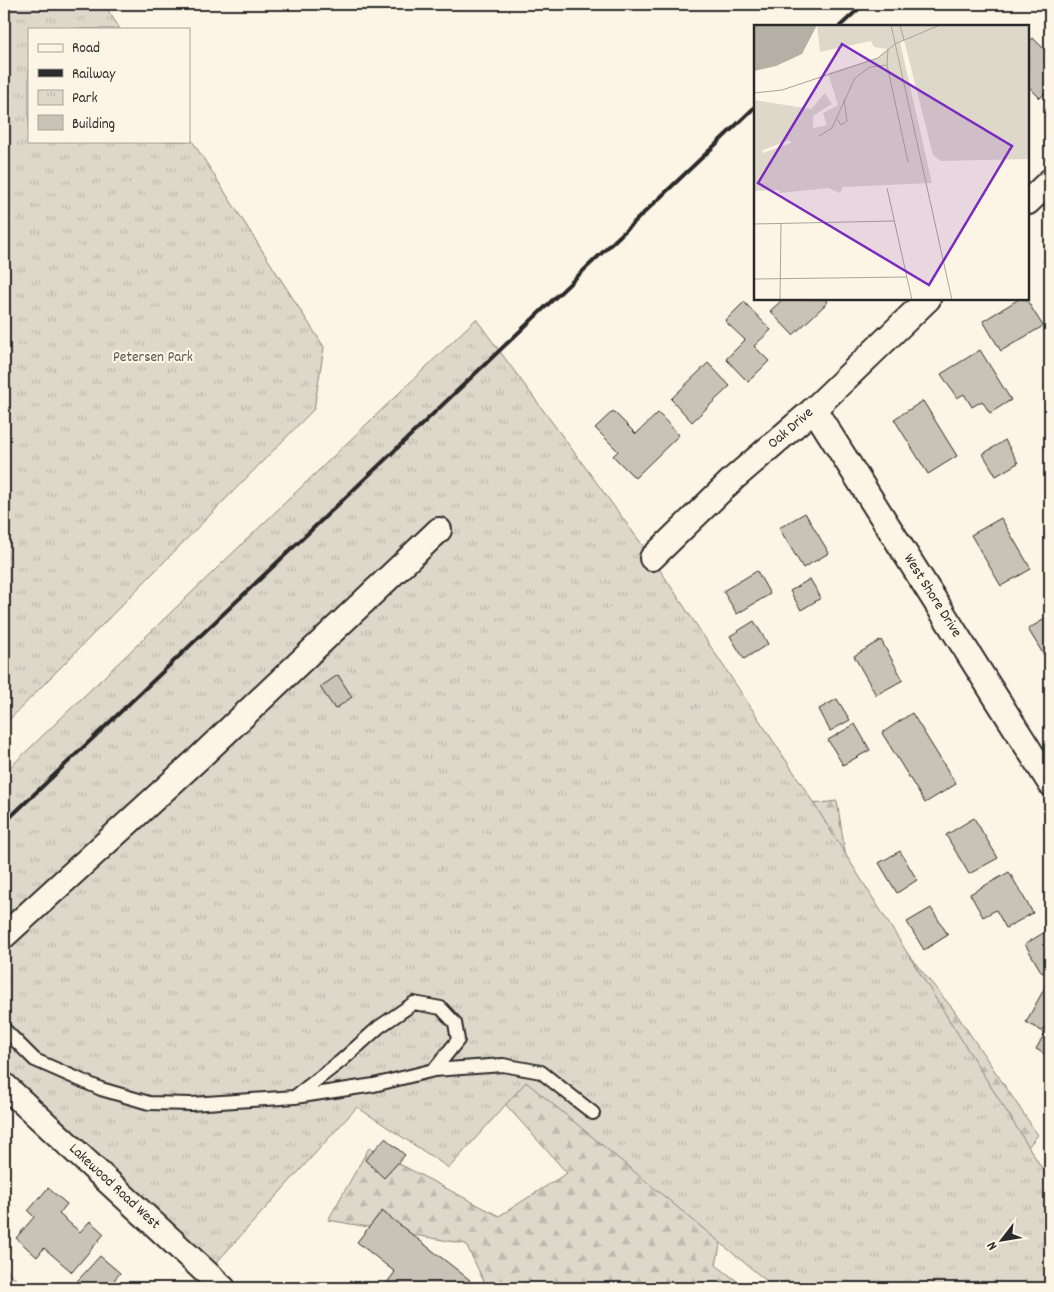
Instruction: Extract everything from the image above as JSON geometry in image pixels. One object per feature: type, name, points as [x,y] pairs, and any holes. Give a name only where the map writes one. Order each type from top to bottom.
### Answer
[{"type":"street","points":[[1029,201],[1050,181]]},
{"type":"street","name":"Oak Drive","points":[[652,558],[733,479],[814,409],[927,300]]},
{"type":"street","name":"West Shore Drive","points":[[814,409],[1050,784]]},
{"type":"street","points":[[4,936],[199,758],[439,530]]},
{"type":"street","name":"Lakewood Road West","points":[[4,1085],[224,1288]]},
{"type":"lane","points":[[295,1096],[379,1027],[414,1003],[441,1008],[455,1023],[458,1040],[434,1070]]},
{"type":"lane","points":[[4,1029],[35,1060],[101,1089],[149,1102],[191,1104],[295,1096],[374,1085],[434,1070],[503,1065],[541,1072],[593,1113]]},
{"type":"green space","name":"Petersen Park","points":[[4,4],[104,4],[119,28],[28,28],[28,142],[190,142],[190,138],[324,347],[314,409],[4,725]]},
{"type":"green space","points":[[476,319],[652,558],[799,780],[1050,1181],[1050,1288],[775,1288],[526,1082],[449,1168],[357,1107],[207,1273],[4,1085],[4,773]]},
{"type":"green space","points":[[837,801],[850,884],[953,1009],[1038,1135],[933,1260],[726,1216],[716,1265],[746,1288],[487,1288],[466,1244],[328,1220],[369,1148],[499,1216],[567,1173],[497,1095],[730,814]]},
{"type":"green space","points":[[4,1267],[24,1288],[4,1288]]},
{"type":"building","points":[[1033,38],[1050,55],[1050,88],[1040,98],[1029,87],[1029,42]]},
{"type":"building","points":[[1050,256],[1050,273],[1043,261]]},
{"type":"building","points":[[782,300],[825,300],[828,302],[793,335],[770,311]]},
{"type":"building","points":[[1017,300],[1027,300],[1043,326],[1001,351],[983,321]]},
{"type":"building","points":[[744,302],[771,330],[754,346],[769,361],[748,382],[726,359],[745,340],[725,321]]},
{"type":"building","points":[[980,350],[1011,400],[990,413],[982,401],[972,407],[964,394],[957,398],[941,374]]},
{"type":"building","points":[[708,363],[730,386],[692,422],[671,399]]},
{"type":"building","points":[[923,401],[957,456],[928,474],[894,419]]},
{"type":"building","points":[[613,411],[636,434],[658,413],[679,435],[635,478],[613,456],[618,451],[595,428]]},
{"type":"building","points":[[1005,440],[1018,463],[996,476],[983,454]]},
{"type":"building","points":[[805,513],[829,553],[803,568],[779,528]]},
{"type":"building","points":[[1001,518],[1031,569],[1001,586],[971,535]]},
{"type":"building","points":[[757,571],[770,594],[737,614],[723,591]]},
{"type":"building","points":[[810,579],[821,598],[801,610],[790,591]]},
{"type":"building","points":[[1050,616],[1050,665],[1028,629]]},
{"type":"building","points":[[754,621],[768,644],[744,659],[730,636]]},
{"type":"building","points":[[881,640],[903,680],[876,695],[854,656]]},
{"type":"building","points":[[338,675],[352,697],[335,709],[320,687]]},
{"type":"building","points":[[837,699],[850,720],[830,731],[819,709]]},
{"type":"building","points":[[912,713],[956,784],[925,803],[882,733]]},
{"type":"building","points":[[855,724],[870,750],[843,765],[828,740]]},
{"type":"building","points":[[974,818],[998,858],[969,874],[946,835]]},
{"type":"building","points":[[900,851],[917,880],[897,893],[879,863]]},
{"type":"building","points":[[1009,872],[1033,913],[1006,928],[996,910],[983,917],[970,894]]},
{"type":"building","points":[[931,908],[948,935],[924,950],[907,922]]},
{"type":"building","points":[[1050,929],[1050,968],[1042,973],[1025,944]]},
{"type":"building","points":[[1049,980],[1050,1057],[1036,1049],[1045,1033],[1026,1022]]},
{"type":"building","points":[[385,1138],[405,1155],[384,1178],[365,1160]]},
{"type":"building","points":[[48,1188],[67,1204],[59,1214],[80,1232],[90,1221],[104,1234],[72,1272],[44,1248],[37,1257],[16,1238],[34,1217],[28,1211]]},
{"type":"building","points":[[382,1211],[470,1280],[463,1288],[391,1288],[386,1284],[395,1272],[357,1242]]},
{"type":"building","points":[[100,1256],[120,1273],[111,1284],[116,1288],[71,1288]]},
{"type":"railway","points":[[841,25],[864,4]]},
{"type":"railway","points":[[4,823],[754,108]]}]
